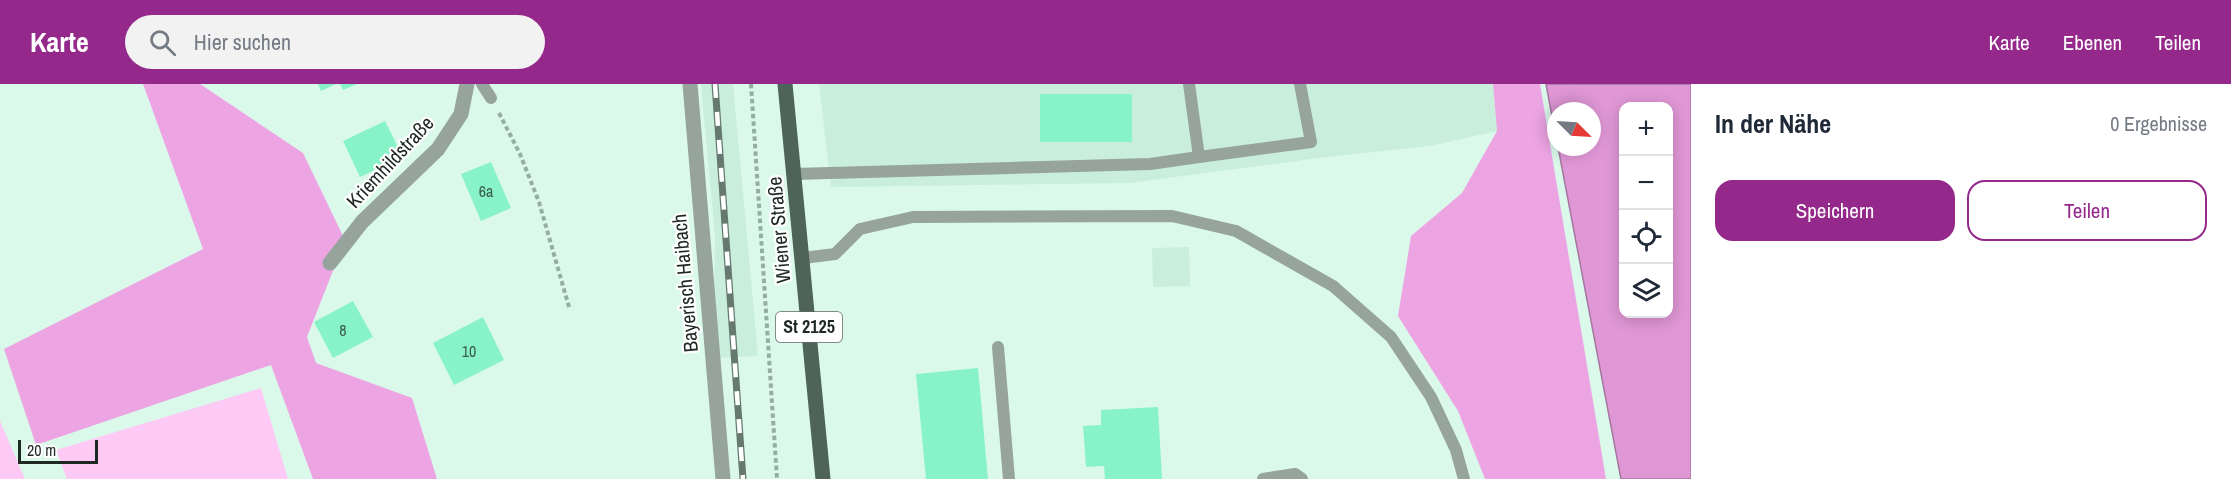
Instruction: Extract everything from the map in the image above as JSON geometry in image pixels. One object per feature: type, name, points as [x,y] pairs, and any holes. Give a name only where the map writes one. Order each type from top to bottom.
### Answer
[{"type":"main road","name":"Wiener Straße","points":[[785,84],[823,479]]},
{"type":"street","name":"Kriemhildstraße","points":[[330,263],[362,222],[438,149],[461,114],[467,84]]},
{"type":"street","name":"Bayerisch Haibach","points":[[690,84],[723,479]]},
{"type":"lane","points":[[482,84],[491,98]]},
{"type":"lane","points":[[1188,84],[1199,157]]},
{"type":"lane","points":[[794,174],[1150,164],[1311,142],[1300,84]]},
{"type":"lane","points":[[802,258],[835,254],[860,229],[913,217],[1172,216],[1236,231],[1332,286],[1391,337],[1431,397],[1456,450],[1464,479]]},
{"type":"lane","points":[[998,347],[1009,479]]},
{"type":"lane","points":[[1263,479],[1295,474],[1302,479]]},
{"type":"path","points":[[752,84],[777,479]]},
{"type":"path","points":[[491,98],[520,154],[539,202],[569,307]]},
{"type":"shaded area","points":[[143,84],[200,84],[303,153],[345,240],[307,337],[316,363],[412,398],[437,479],[313,479],[271,365],[36,445],[4,349],[203,249]]},
{"type":"shaded area","points":[[701,84],[733,84],[758,356],[713,358],[715,236]]},
{"type":"shaded area","points":[[819,84],[1493,84],[1497,131],[1430,146],[1129,183],[831,187]]},
{"type":"shaded area","points":[[1493,84],[1540,84],[1547,126],[1547,156],[1552,156],[1606,479],[1485,479],[1458,411],[1398,316],[1411,236],[1462,193],[1497,131]]},
{"type":"shaded area","points":[[1546,84],[1691,84],[1691,479],[1621,479],[1560,156],[1601,156],[1601,102],[1549,102]]},
{"type":"shaded area","points":[[1189,247],[1190,286],[1153,287],[1152,248]]},
{"type":"shaded area","points":[[261,388],[288,479],[67,479],[56,450]]},
{"type":"shaded area","points":[[0,421],[25,479],[0,479]]},
{"type":"building","points":[[318,84],[336,84],[321,91]]},
{"type":"building","points":[[340,84],[357,84],[343,90]]},
{"type":"building","points":[[1040,94],[1132,94],[1132,142],[1040,142]]},
{"type":"building","points":[[385,121],[403,157],[360,177],[343,141]]},
{"type":"building","points":[[491,162],[511,208],[481,221],[461,174]]},
{"type":"building","points":[[353,301],[373,337],[333,358],[314,322]]},
{"type":"building","points":[[483,317],[504,360],[454,385],[433,343]]},
{"type":"building","points":[[978,368],[988,479],[926,479],[916,374]]},
{"type":"building","points":[[1158,407],[1162,479],[1105,479],[1104,466],[1086,467],[1083,426],[1101,425],[1101,410]]},
{"type":"railway","points":[[715,84],[743,479]]}]
